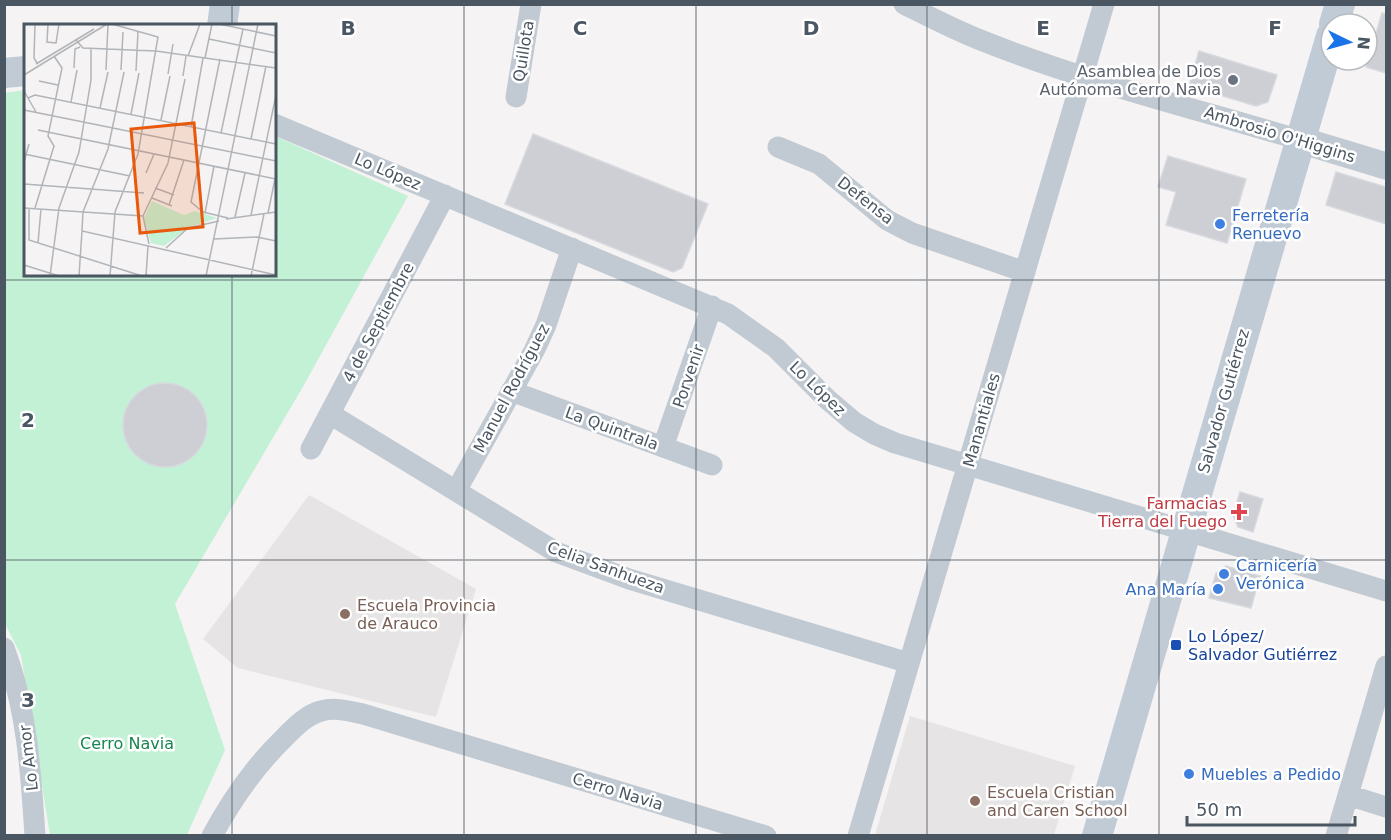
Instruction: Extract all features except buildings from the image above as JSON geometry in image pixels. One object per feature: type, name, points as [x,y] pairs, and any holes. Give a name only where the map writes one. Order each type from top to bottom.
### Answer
[{"type":"main road","points":[[222,24],[225,4]]},
{"type":"main road","points":[[4,73],[24,71]]},
{"type":"main road","name":"Salvador Gutiérrez","points":[[1097,836],[1320,72]]},
{"type":"street","name":"Quillota","points":[[516,97],[531,4]]},
{"type":"street","name":"Ambrosio O'Higgins","points":[[904,4],[976,38],[1083,75],[1386,166]]},
{"type":"street","name":"Manantiales","points":[[858,836],[1104,4]]},
{"type":"street","name":"Lo López","points":[[276,125],[712,306],[761,335],[854,422],[895,443],[1386,591]]},
{"type":"street","name":"Defensa","points":[[778,147],[819,164],[887,220],[912,233],[1025,272]]},
{"type":"street","name":"4 de Septiembre","points":[[311,449],[445,195]]},
{"type":"street","name":"Manuel Rodríguez","points":[[456,491],[534,351],[546,325],[572,248]]},
{"type":"street","name":"Porvenir","points":[[663,447],[712,306]]},
{"type":"street","name":"La Quintrala","points":[[512,392],[712,465]]},
{"type":"street","name":"Celia Sanhueza","points":[[330,414],[556,552],[629,579],[909,663]]},
{"type":"street","name":"Lo Amor","points":[[4,648],[12,669],[26,734],[35,836]]},
{"type":"street","points":[[1336,836],[1386,666]]},
{"type":"street","name":"Cerro Navia","points":[[212,836],[243,784],[267,753],[304,719],[330,709],[363,714],[766,836]]},
{"type":"street","points":[[1348,795],[1386,807]]},
{"type":"shaded area","name":"Escuela Provincia de Arauco","points":[[309,495],[476,589],[436,717],[238,668],[203,639]]},
{"type":"shaded area","name":"Escuela Cristian and Caren School","points":[[910,716],[1075,766],[1054,835],[875,835]]},
{"type":"green space","name":"Cerro Navia","points":[[24,90],[24,276],[276,276],[276,136],[408,196],[304,385],[175,604],[225,750],[187,835],[50,835],[21,655],[5,624],[4,93]]},
{"type":"place","name":"Asamblea de Dios Autónoma Cerro Navia","points":[[1233,80]]},
{"type":"place","name":"Ferretería Renuevo","points":[[1220,224]]},
{"type":"place","name":"Farmacias Tierra del Fuego","points":[[1239,512]]},
{"type":"place","name":"Carnicería Verónica","points":[[1224,574]]},
{"type":"place","name":"Ana María","points":[[1218,589]]},
{"type":"place","name":"Escuela Provincia de Arauco","points":[[345,614]]},
{"type":"place","name":"Lo López/ Salvador Gutiérrez","points":[[1176,645]]},
{"type":"place","name":"Muebles a Pedido","points":[[1189,774]]},
{"type":"place","name":"Escuela Cristian and Caren School","points":[[975,801]]}]
